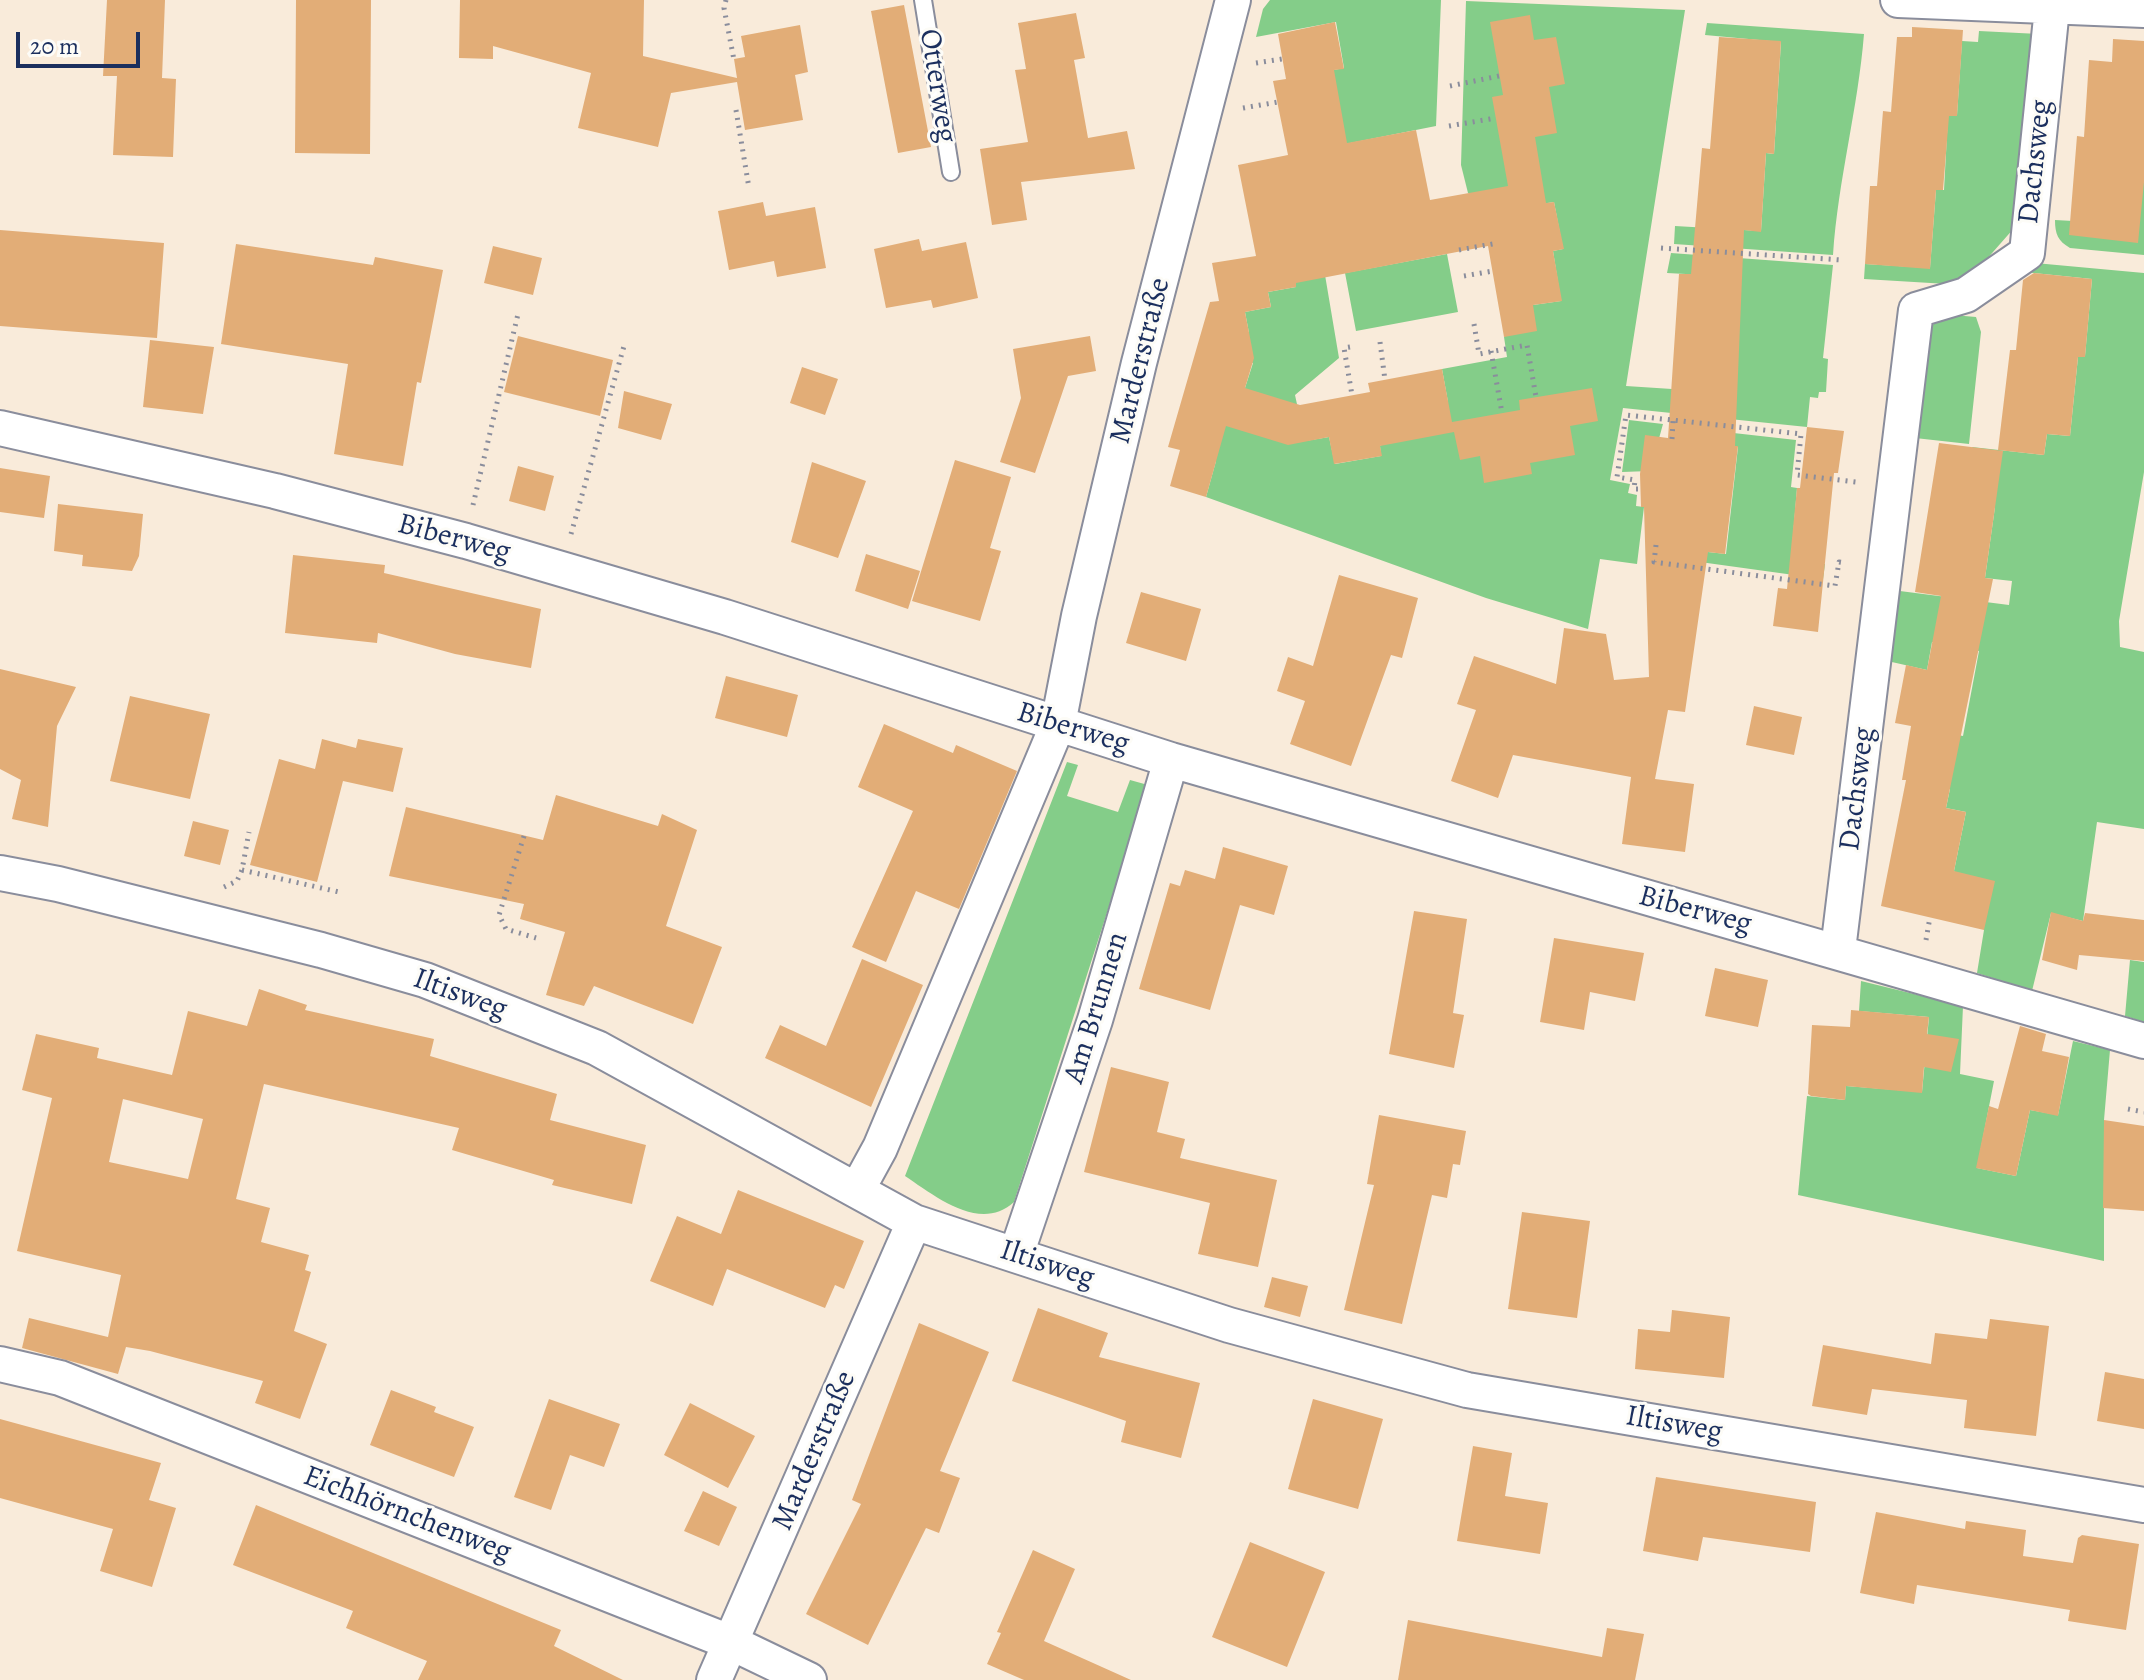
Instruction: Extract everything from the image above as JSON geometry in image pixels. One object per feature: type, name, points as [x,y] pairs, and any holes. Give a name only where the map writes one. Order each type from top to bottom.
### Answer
[{"type":"street","name":"Marderstraße","points":[[1058,724],[1079,616],[1125,423],[1233,0]]},
{"type":"street","points":[[1898,0],[2144,10]]},
{"type":"street","name":"Dachsweg","points":[[1838,950],[1916,310],[1966,295],[2027,253],[2052,8]]},
{"type":"street","name":"Biberweg","points":[[0,428],[275,491],[466,541],[725,617],[1171,760],[1682,909],[1838,950],[2144,1041]]},
{"type":"street","points":[[857,1190],[880,1148],[1058,724]]},
{"type":"street","name":"Am Brunnen","points":[[1016,1255],[1095,1020],[1171,760]]},
{"type":"street","name":"Iltisweg","points":[[0,873],[214,923],[425,980],[597,1048],[914,1222],[1229,1325],[1467,1390],[2144,1505]]},
{"type":"street","name":"Marderstraße","points":[[714,1680],[914,1222]]},
{"type":"street","name":"Eichhörnchenweg","points":[[0,1364],[60,1378],[732,1643],[809,1680]]},
{"type":"lane","name":"Otterweg","points":[[923,0],[951,172]]},
{"type":"path","points":[[726,0],[724,8],[734,60]]},
{"type":"path","points":[[1450,86],[1499,76]]},
{"type":"path","points":[[1237,109],[1278,102]]},
{"type":"path","points":[[736,110],[749,188]]},
{"type":"path","points":[[1449,126],[1496,118]]},
{"type":"path","points":[[1459,250],[1498,243]]},
{"type":"path","points":[[1661,248],[1842,260]]},
{"type":"path","points":[[1464,276],[1493,271]]},
{"type":"path","points":[[466,541],[518,314]]},
{"type":"path","points":[[1474,324],[1479,354],[1527,345],[1536,397]]},
{"type":"path","points":[[1380,342],[1385,380]]},
{"type":"path","points":[[571,536],[624,346]]},
{"type":"path","points":[[1350,347],[1344,348],[1352,395]]},
{"type":"path","points":[[1491,351],[1502,413]]},
{"type":"path","points":[[1638,489],[1634,489],[1635,480],[1617,477],[1626,415],[1801,434],[1797,475],[1895,486]]},
{"type":"path","points":[[1672,439],[1673,421]]},
{"type":"path","points":[[1656,545],[1654,562],[1835,586],[1838,570]]},
{"type":"path","points":[[214,923],[225,884],[237,881],[242,870],[249,832]]},
{"type":"path","points":[[524,836],[499,915],[506,929],[536,938]]},
{"type":"path","points":[[242,870],[339,892]]},
{"type":"path","points":[[2128,1109],[2144,1112]]},
{"type":"green space","points":[[1270,0],[1441,0],[1436,126],[1320,149],[1334,70],[1344,68],[1336,22],[1256,37],[1263,9]]},
{"type":"green space","points":[[1466,1],[1685,10],[1626,386],[1672,389],[1742,277],[1667,273],[1671,253],[1833,265],[1823,358],[1828,359],[1826,392],[1819,392],[1818,398],[1810,397],[1807,427],[1623,408],[1610,480],[1630,484],[1628,493],[1637,495],[1636,506],[1644,507],[1637,564],[1600,559],[1588,629],[1486,598],[1206,497],[1216,461],[1201,457],[1245,388],[1253,363],[1231,356],[1217,339],[1249,333],[1245,312],[1271,307],[1268,292],[1296,287],[1295,281],[1325,275],[1339,358],[1295,395],[1305,441],[1329,437],[1335,464],[1381,456],[1380,446],[1448,402],[1442,369],[1507,357],[1504,337],[1533,305],[1561,301],[1553,251],[1563,249],[1554,202],[1529,206],[1468,193],[1461,165]]},
{"type":"green space","points":[[1707,23],[1864,34],[1833,255],[1674,244],[1675,226],[1761,231],[1766,153],[1774,154],[1781,42],[1705,35]]},
{"type":"green space","points":[[1979,31],[2039,34],[2022,219],[1964,285],[1864,279],[1865,264],[1930,268],[1936,190],[1944,190],[1948,116],[1957,115],[1962,41],[1978,42]]},
{"type":"green space","points":[[2144,182],[2144,255],[2070,248],[2060,240],[2055,220],[2073,221]]},
{"type":"green space","points":[[1447,254],[1458,312],[1356,331],[1345,273]]},
{"type":"green space","points":[[2035,263],[2144,273],[2144,472],[2119,621],[2120,647],[2144,652],[2144,829],[2097,822],[2083,921],[2051,913],[2032,991],[1977,973],[1984,930],[1954,871],[1966,812],[1946,808],[1950,789],[1944,787],[1953,734],[1963,736],[1979,651],[1932,642],[1927,670],[1883,660],[1892,590],[2009,605],[2012,581],[1985,578],[1995,507],[1972,447],[2044,455],[2047,434],[2070,436],[2078,357],[2085,356],[2092,279],[2024,272]]},
{"type":"green space","points":[[1953,315],[1976,317],[1981,332],[1969,444],[1915,438],[1924,338],[1935,322]]},
{"type":"green space","points":[[1629,420],[1663,424],[1650,471],[1622,472]]},
{"type":"green space","points":[[1689,428],[1796,440],[1791,487],[1797,488],[1791,560],[1825,564],[1823,579],[1671,558],[1672,548],[1726,554],[1738,447],[1688,441]]},
{"type":"green space","points":[[1067,762],[1078,765],[1067,796],[1118,812],[1130,780],[1148,785],[1014,1202],[1001,1211],[972,1213],[944,1201],[905,1176]]},
{"type":"green space","points":[[2130,960],[2144,962],[2144,1022],[2125,1016]]},
{"type":"green space","points":[[1861,981],[1963,1006],[1960,1074],[1994,1081],[1977,1168],[2016,1176],[2030,1110],[2058,1115],[2073,1041],[2110,1050],[2104,1120],[2104,1261],[1798,1195],[1807,1096],[1845,1100],[1846,1086],[1922,1092],[1929,1017],[1859,1011]]},
{"type":"building","points":[[107,0],[165,0],[162,78],[176,79],[173,157],[113,155],[117,76],[103,76]]},
{"type":"building","points":[[296,0],[371,0],[370,154],[295,153]]},
{"type":"building","points":[[460,0],[644,0],[643,56],[737,78],[734,59],[745,57],[741,36],[800,25],[808,72],[795,75],[803,120],[745,130],[737,82],[671,93],[658,147],[578,128],[591,73],[493,46],[493,59],[459,58]]},
{"type":"building","points":[[904,5],[931,147],[898,153],[871,11]]},
{"type":"building","points":[[1076,13],[1085,58],[1074,60],[1088,138],[1127,131],[1135,169],[1021,182],[1027,220],[992,225],[980,149],[1028,142],[1015,70],[1026,69],[1018,23]]},
{"type":"building","points":[[1530,15],[1534,40],[1556,37],[1565,84],[1549,87],[1557,133],[1535,137],[1546,203],[1554,202],[1564,249],[1553,251],[1562,301],[1533,305],[1537,331],[1504,337],[1488,246],[1296,283],[1296,287],[1268,292],[1271,307],[1245,312],[1254,358],[1245,388],[1300,405],[1370,392],[1368,383],[1442,369],[1452,422],[1520,410],[1519,400],[1592,388],[1598,421],[1570,426],[1575,455],[1530,463],[1532,474],[1484,483],[1480,456],[1460,460],[1454,432],[1380,446],[1382,456],[1334,464],[1329,437],[1288,445],[1226,426],[1206,497],[1170,486],[1180,450],[1168,447],[1210,302],[1219,301],[1212,263],[1256,256],[1238,165],[1288,155],[1273,81],[1286,79],[1278,34],[1335,22],[1344,69],[1334,70],[1347,143],[1416,130],[1430,200],[1508,186],[1492,97],[1503,95],[1490,22]]},
{"type":"building","points":[[1912,27],[1963,30],[1957,116],[1949,116],[1943,190],[1936,190],[1930,269],[1865,264],[1870,186],[1877,186],[1883,111],[1891,112],[1897,37],[1912,37]]},
{"type":"building","points":[[1719,37],[1781,41],[1774,154],[1766,153],[1761,232],[1744,230],[1735,446],[1738,446],[1725,554],[1708,552],[1685,712],[1668,710],[1655,779],[1694,784],[1685,852],[1622,844],[1631,777],[1513,755],[1498,798],[1451,781],[1476,710],[1457,704],[1474,656],[1556,684],[1564,628],[1606,634],[1614,680],[1649,677],[1644,507],[1641,507],[1640,474],[1645,435],[1668,438],[1679,274],[1691,274],[1702,148],[1710,149]]},
{"type":"building","points":[[2113,39],[2144,41],[2144,182],[2138,243],[2069,235],[2077,136],[2084,137],[2089,60],[2112,62]]},
{"type":"building","points":[[763,202],[766,216],[815,207],[826,268],[777,277],[774,261],[729,270],[718,211]]},
{"type":"building","points":[[0,230],[164,243],[157,338],[0,326]]},
{"type":"building","points":[[919,239],[922,251],[966,242],[978,298],[933,308],[931,300],[886,308],[874,249]]},
{"type":"building","points":[[236,244],[373,265],[375,257],[443,270],[421,383],[417,382],[403,466],[334,454],[348,364],[221,344]]},
{"type":"building","points":[[493,246],[542,258],[533,295],[484,283]]},
{"type":"building","points":[[2034,273],[2092,279],[2085,357],[2078,357],[2070,436],[2047,434],[2044,455],[1998,450],[2010,350],[2016,350],[2023,280]]},
{"type":"building","points":[[518,336],[613,360],[600,416],[504,392]]},
{"type":"building","points":[[1090,336],[1096,371],[1068,376],[1035,473],[1000,462],[1021,398],[1013,349]]},
{"type":"building","points":[[150,340],[214,347],[203,414],[143,407]]},
{"type":"building","points":[[802,367],[838,379],[825,415],[790,403]]},
{"type":"building","points":[[624,391],[672,404],[661,440],[618,428]]},
{"type":"building","points":[[1807,427],[1844,431],[1838,473],[1834,473],[1818,632],[1773,626],[1778,588],[1787,589],[1797,488],[1800,488]]},
{"type":"building","points":[[1939,443],[2003,451],[1985,578],[1993,579],[1946,808],[1966,812],[1954,871],[1995,881],[1984,930],[1881,906],[1906,780],[1902,780],[1911,726],[1895,723],[1906,665],[1927,670],[1941,596],[1915,592]]},
{"type":"building","points":[[955,460],[1011,477],[990,548],[1001,551],[980,621],[912,601]]},
{"type":"building","points":[[812,462],[866,481],[838,558],[791,542]]},
{"type":"building","points":[[518,466],[554,476],[545,511],[509,501]]},
{"type":"building","points":[[0,468],[50,476],[44,518],[0,512]]},
{"type":"building","points":[[58,504],[143,514],[139,556],[132,571],[82,566],[83,555],[54,551]]},
{"type":"building","points":[[866,554],[920,571],[908,609],[855,591]]},
{"type":"building","points":[[293,555],[385,565],[384,573],[541,609],[531,668],[455,654],[378,633],[377,643],[285,633]]},
{"type":"building","points":[[1339,575],[1418,598],[1402,658],[1391,655],[1351,766],[1290,744],[1305,701],[1277,691],[1288,657],[1313,666]]},
{"type":"building","points":[[1141,592],[1201,609],[1186,661],[1126,643]]},
{"type":"building","points":[[0,669],[76,687],[57,726],[48,827],[12,819],[21,780],[0,769]]},
{"type":"building","points":[[726,676],[798,695],[787,737],[715,718]]},
{"type":"building","points":[[130,696],[210,714],[190,799],[110,781]]},
{"type":"building","points":[[1754,706],[1802,717],[1794,755],[1746,745]]},
{"type":"building","points":[[884,724],[953,753],[956,745],[1017,771],[959,909],[916,891],[886,962],[852,947],[913,811],[858,787]]},
{"type":"building","points":[[322,739],[356,748],[358,739],[403,748],[393,792],[343,781],[317,882],[250,865],[279,759],[315,769]]},
{"type":"building","points":[[556,795],[658,826],[662,814],[697,830],[666,926],[722,947],[693,1024],[594,986],[584,1006],[546,995],[565,932],[520,919],[524,904],[389,876],[406,807],[543,840]]},
{"type":"building","points":[[193,821],[229,830],[220,865],[184,856]]},
{"type":"building","points":[[1223,847],[1288,866],[1274,915],[1240,905],[1210,1010],[1139,989],[1170,883],[1180,886],[1185,870],[1215,879]]},
{"type":"building","points":[[1414,911],[1467,919],[1453,1013],[1464,1015],[1454,1068],[1389,1054]]},
{"type":"building","points":[[2051,912],[2083,921],[2085,913],[2144,920],[2144,961],[2079,955],[2077,970],[2042,960]]},
{"type":"building","points":[[1554,938],[1644,953],[1635,1001],[1590,992],[1584,1030],[1540,1022]]},
{"type":"building","points":[[862,959],[923,985],[871,1107],[765,1058],[780,1025],[826,1046]]},
{"type":"building","points":[[1715,968],[1768,980],[1758,1027],[1705,1016]]},
{"type":"building","points":[[259,989],[307,1005],[305,1010],[434,1039],[430,1056],[557,1094],[550,1120],[646,1145],[632,1204],[552,1185],[554,1180],[452,1150],[459,1128],[264,1084],[236,1199],[270,1208],[261,1242],[309,1255],[305,1270],[311,1272],[294,1331],[327,1344],[300,1419],[255,1403],[263,1381],[150,1351],[126,1347],[118,1374],[22,1348],[29,1318],[108,1337],[121,1275],[17,1251],[52,1098],[22,1090],[36,1034],[99,1048],[97,1058],[172,1075],[188,1011],[247,1026]],"holes":[[[123,1099],[203,1119],[188,1179],[109,1162]]]},
{"type":"building","points":[[1851,1010],[1929,1017],[1927,1034],[1959,1039],[1951,1072],[1924,1067],[1922,1093],[1846,1086],[1845,1100],[1811,1096],[1808,1094],[1812,1025],[1850,1027]]},
{"type":"building","points":[[2020,1026],[2046,1034],[2042,1051],[2069,1057],[2058,1116],[2030,1110],[2016,1176],[1976,1168],[1989,1106],[1998,1109]]},
{"type":"building","points":[[1111,1067],[1169,1082],[1157,1132],[1185,1139],[1180,1158],[1277,1180],[1258,1267],[1198,1254],[1210,1203],[1084,1172]]},
{"type":"building","points":[[1379,1115],[1466,1131],[1460,1165],[1453,1164],[1447,1198],[1432,1195],[1402,1324],[1344,1310],[1374,1185],[1367,1184]]},
{"type":"building","points":[[2104,1120],[2144,1126],[2144,1211],[2103,1208]]},
{"type":"building","points":[[738,1190],[864,1241],[844,1289],[835,1285],[825,1308],[727,1269],[713,1306],[650,1281],[677,1216],[721,1234]]},
{"type":"building","points":[[1522,1212],[1590,1221],[1577,1318],[1508,1309]]},
{"type":"building","points":[[1272,1277],[1308,1286],[1300,1317],[1264,1307]]},
{"type":"building","points":[[1038,1308],[1108,1333],[1099,1357],[1200,1383],[1181,1458],[1121,1442],[1126,1421],[1012,1381]]},
{"type":"building","points":[[1672,1310],[1730,1317],[1724,1378],[1635,1369],[1638,1329],[1670,1332]]},
{"type":"building","points":[[1990,1319],[2049,1326],[2036,1436],[1964,1428],[1967,1400],[1872,1389],[1867,1415],[1812,1406],[1823,1345],[1931,1364],[1935,1333],[1987,1339]]},
{"type":"building","points":[[919,1323],[989,1352],[940,1471],[960,1478],[939,1533],[926,1528],[868,1645],[806,1614],[861,1504],[852,1500]]},
{"type":"building","points":[[2105,1372],[2144,1379],[2144,1429],[2097,1421]]},
{"type":"building","points":[[391,1390],[436,1407],[434,1412],[474,1427],[454,1477],[370,1445]]},
{"type":"building","points":[[549,1399],[620,1424],[604,1467],[570,1455],[551,1510],[514,1497]]},
{"type":"building","points":[[1313,1399],[1383,1419],[1358,1509],[1288,1489]]},
{"type":"building","points":[[690,1403],[755,1436],[728,1488],[664,1455]]},
{"type":"building","points":[[0,1419],[161,1463],[149,1500],[176,1508],[152,1587],[100,1571],[113,1529],[0,1498]]},
{"type":"building","points":[[1473,1446],[1512,1453],[1505,1496],[1548,1503],[1540,1554],[1457,1541]]},
{"type":"building","points":[[1656,1477],[1816,1502],[1810,1552],[1703,1537],[1698,1561],[1643,1551]]},
{"type":"building","points":[[703,1491],[737,1507],[719,1546],[684,1531]]},
{"type":"building","points":[[256,1505],[561,1630],[554,1646],[623,1680],[418,1680],[427,1661],[346,1628],[353,1611],[233,1565]]},
{"type":"building","points":[[1876,1512],[1965,1529],[1966,1521],[2026,1530],[2023,1556],[2073,1563],[2078,1538],[2082,1535],[2139,1544],[2126,1630],[2068,1621],[2070,1610],[1917,1585],[1914,1604],[1860,1593]]},
{"type":"building","points":[[1250,1542],[1325,1572],[1287,1667],[1212,1637]]},
{"type":"building","points":[[1033,1550],[1075,1569],[1044,1641],[1131,1680],[1024,1680],[987,1664],[1001,1633],[997,1632]]},
{"type":"building","points":[[1408,1620],[1602,1657],[1607,1628],[1644,1634],[1635,1680],[1398,1680]]}]
